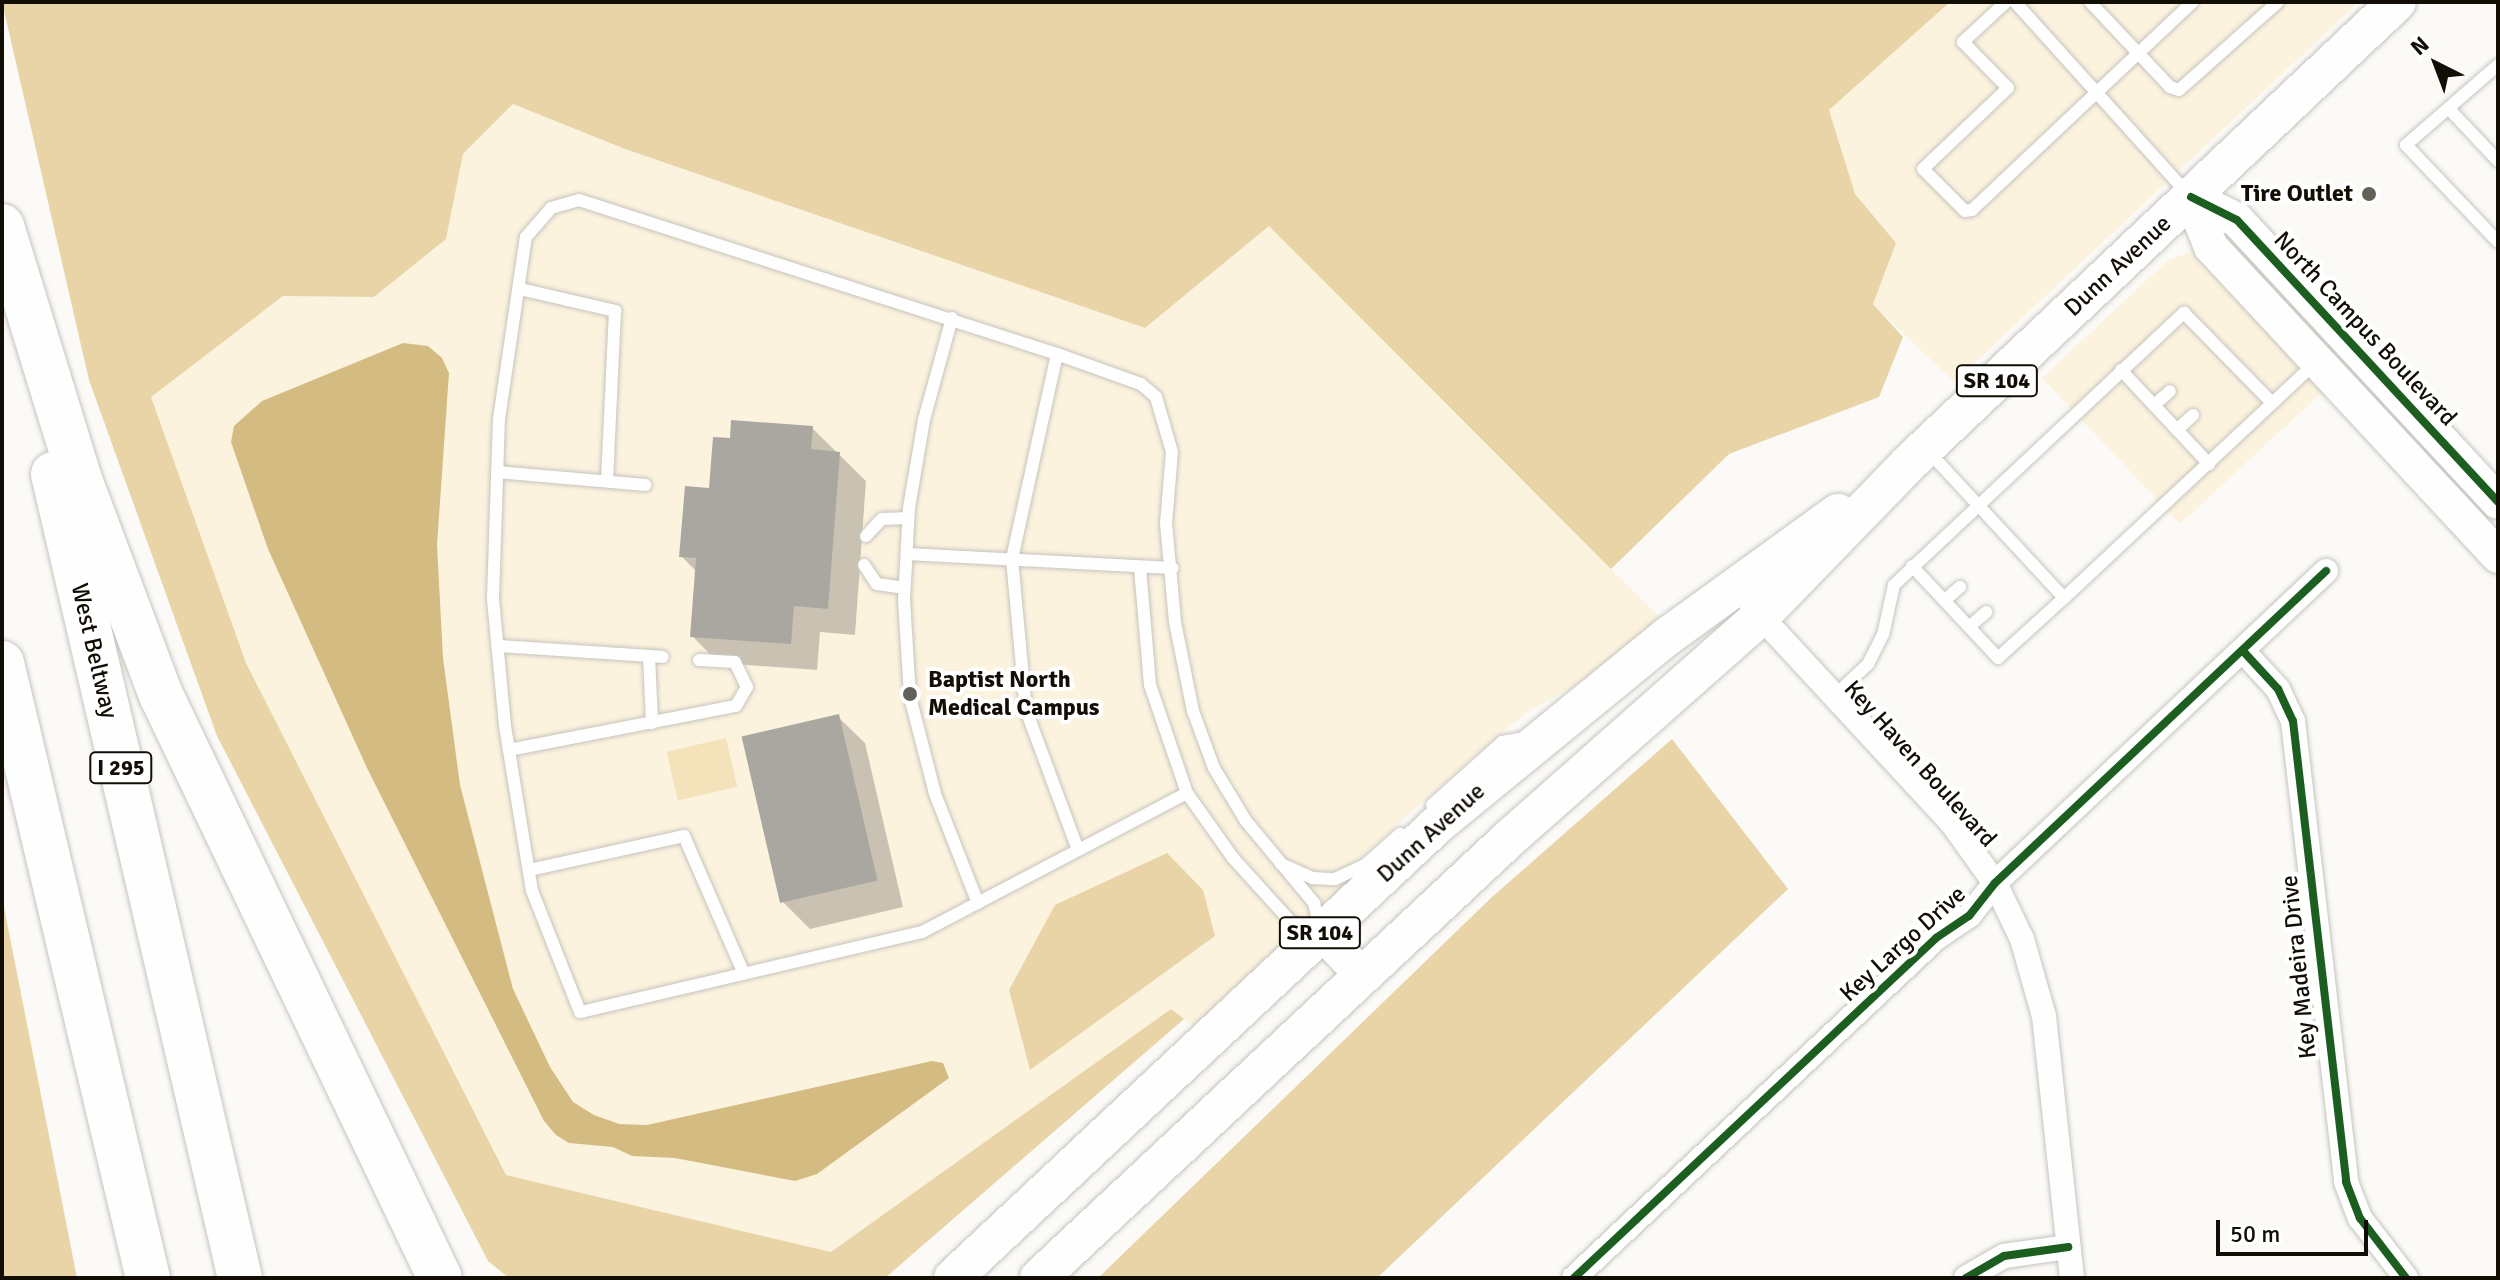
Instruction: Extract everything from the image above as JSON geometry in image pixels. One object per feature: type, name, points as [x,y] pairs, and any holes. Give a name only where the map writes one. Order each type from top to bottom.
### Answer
[{"type":"highway","points":[[2,226],[79,477],[161,695],[415,1219],[440,1278]]},
{"type":"highway","name":"West Beltway","points":[[2,257],[240,1278]]},
{"type":"highway","points":[[2,663],[148,1278]]},
{"type":"highway","points":[[415,1219],[455,1278]]},
{"type":"main road","name":"Dunn Avenue","points":[[1039,1278],[1362,975],[1760,617],[1918,456],[2397,2]]},
{"type":"main road","name":"Dunn Avenue","points":[[953,1278],[1321,932],[1544,734],[1735,584],[1918,456]]},
{"type":"street","points":[[2191,197],[2211,247],[2498,556]]},
{"type":"street","name":"North Campus Boulevard","points":[[2191,197],[2237,220],[2498,502]]},
{"type":"street","name":"Key Largo Drive","points":[[1574,1278],[1936,938],[1969,916],[1995,883],[2326,571]]},
{"type":"street","name":"Key Haven Boulevard","points":[[1735,584],[1760,617],[1952,823],[1995,883],[2022,939],[2044,1016],[2072,1278]]},
{"type":"street","name":"Key Madeira Drive","points":[[2243,651],[2278,689],[2293,721],[2346,1182],[2360,1218],[2406,1278]]},
{"type":"street","points":[[1321,932],[1362,975]]},
{"type":"street","points":[[1966,1278],[2004,1256],[2068,1247]]},
{"type":"lane","points":[[2006,2],[1963,42],[2008,88],[1923,169],[1959,208],[1972,210],[2193,2]]},
{"type":"lane","points":[[2015,2],[2191,197]]},
{"type":"lane","points":[[2090,2],[2170,87],[2179,90],[2278,2]]},
{"type":"lane","points":[[2498,65],[2450,110],[2437,115],[2406,145],[2498,242]]},
{"type":"lane","points":[[2450,110],[2498,161]]},
{"type":"lane","points":[[1187,793],[922,932],[580,1012],[529,870],[509,750],[493,598],[499,419],[526,237],[551,208],[579,200],[952,318],[1141,384],[1156,397],[1166,418],[1172,467],[1166,523],[1173,568],[1175,622],[1193,711],[1214,768],[1277,862],[1314,903],[1321,932]]},
{"type":"lane","points":[[520,289],[615,311],[607,481]]},
{"type":"lane","points":[[1834,696],[1868,664],[1883,635],[1887,599],[1912,566],[2184,313],[2212,351],[2241,372],[2272,403]]},
{"type":"lane","points":[[952,318],[924,420],[908,518],[904,588],[910,697],[935,794],[978,903]]},
{"type":"lane","points":[[1057,354],[1012,559],[1026,710],[1078,850]]},
{"type":"lane","points":[[1912,566],[1998,658],[2317,362]]},
{"type":"lane","points":[[2121,370],[2209,464]]},
{"type":"lane","points":[[2230,382],[2241,372]]},
{"type":"lane","points":[[2154,405],[2170,391]]},
{"type":"lane","points":[[2177,430],[2193,415]]},
{"type":"lane","points":[[1918,456],[1978,505],[2064,598]]},
{"type":"lane","points":[[497,472],[645,485]]},
{"type":"lane","points":[[866,536],[882,519],[908,518]]},
{"type":"lane","points":[[1999,551],[2011,541]]},
{"type":"lane","points":[[907,554],[1173,568]]},
{"type":"lane","points":[[864,565],[877,584],[904,588]]},
{"type":"lane","points":[[2023,578],[2034,566]]},
{"type":"lane","points":[[1140,568],[1150,685],[1187,793],[1233,858],[1292,923],[1321,932]]},
{"type":"lane","points":[[1945,600],[1960,587]]},
{"type":"lane","points":[[1969,627],[1986,612]]},
{"type":"lane","points":[[498,646],[663,657]]},
{"type":"lane","points":[[649,656],[652,723]]},
{"type":"lane","points":[[509,750],[736,706],[747,687],[735,662],[699,660]]},
{"type":"lane","points":[[1421,815],[1502,742],[1544,734]]},
{"type":"lane","points":[[1277,862],[1313,878],[1335,879],[1365,865],[1410,825]]},
{"type":"lane","points":[[529,870],[684,836],[744,974]]},
{"type":"shaded area","points":[[2,2],[1950,2],[1829,110],[1855,194],[1896,243],[1873,304],[1903,337],[1879,397],[1729,454],[1611,569],[1269,226],[1145,328],[625,149],[513,104],[463,154],[446,239],[374,297],[283,296],[151,397],[246,663],[506,1175],[831,1252],[1171,1009],[1184,1019],[885,1278],[509,1278],[488,1261],[217,736],[89,380]]},
{"type":"shaded area","points":[[1950,2],[2359,2],[1954,382],[1873,304],[1896,243],[1855,194],[1829,110]]},
{"type":"shaded area","name":"Baptist North Medical Campus","points":[[513,104],[625,149],[1145,328],[1269,226],[1663,621],[1589,678],[1529,711],[1472,758],[1350,867],[1345,886],[1195,1027],[1171,1010],[831,1252],[506,1175],[245,663],[150,397],[284,296],[374,297],[446,239],[463,154]]},
{"type":"shaded area","points":[[2190,252],[2203,256],[2328,387],[2180,524],[2042,378],[2168,260]]},
{"type":"shaded area","points":[[403,343],[428,346],[442,358],[449,373],[437,545],[443,658],[460,785],[513,989],[550,1067],[573,1102],[594,1115],[619,1124],[647,1125],[932,1061],[943,1063],[949,1078],[817,1174],[795,1181],[675,1158],[632,1156],[613,1147],[569,1143],[556,1135],[544,1121],[367,768],[268,549],[231,442],[234,426],[262,401]]},
{"type":"shaded area","points":[[726,738],[737,787],[678,800],[667,752]]},
{"type":"shaded area","points":[[1672,739],[1788,889],[1377,1278],[1098,1278],[1492,897]]},
{"type":"shaded area","points":[[1167,853],[1203,890],[1215,936],[1030,1070],[1009,990],[1055,905]]},
{"type":"shaded area","points":[[2,897],[77,1278],[2,1278]]},
{"type":"building","points":[[731,420],[813,426],[811,449],[840,452],[828,609],[794,606],[791,644],[690,637],[696,558],[679,557],[685,486],[709,488],[713,437],[730,438]]},
{"type":"building","points":[[839,714],[877,881],[780,903],[742,736]]},
{"type":"cycle path","points":[[2191,197],[2237,220],[2498,502]]},
{"type":"cycle path","points":[[1574,1278],[1936,938],[1969,916],[1995,883],[2326,571]]},
{"type":"cycle path","points":[[2243,651],[2278,689],[2293,721],[2346,1182],[2360,1218],[2406,1278]]},
{"type":"cycle path","points":[[1966,1278],[2004,1256],[2068,1247]]},
{"type":"place","name":"Tire Outlet","points":[[2369,194]]},
{"type":"place","name":"Baptist North Medical Campus","points":[[910,694]]}]
